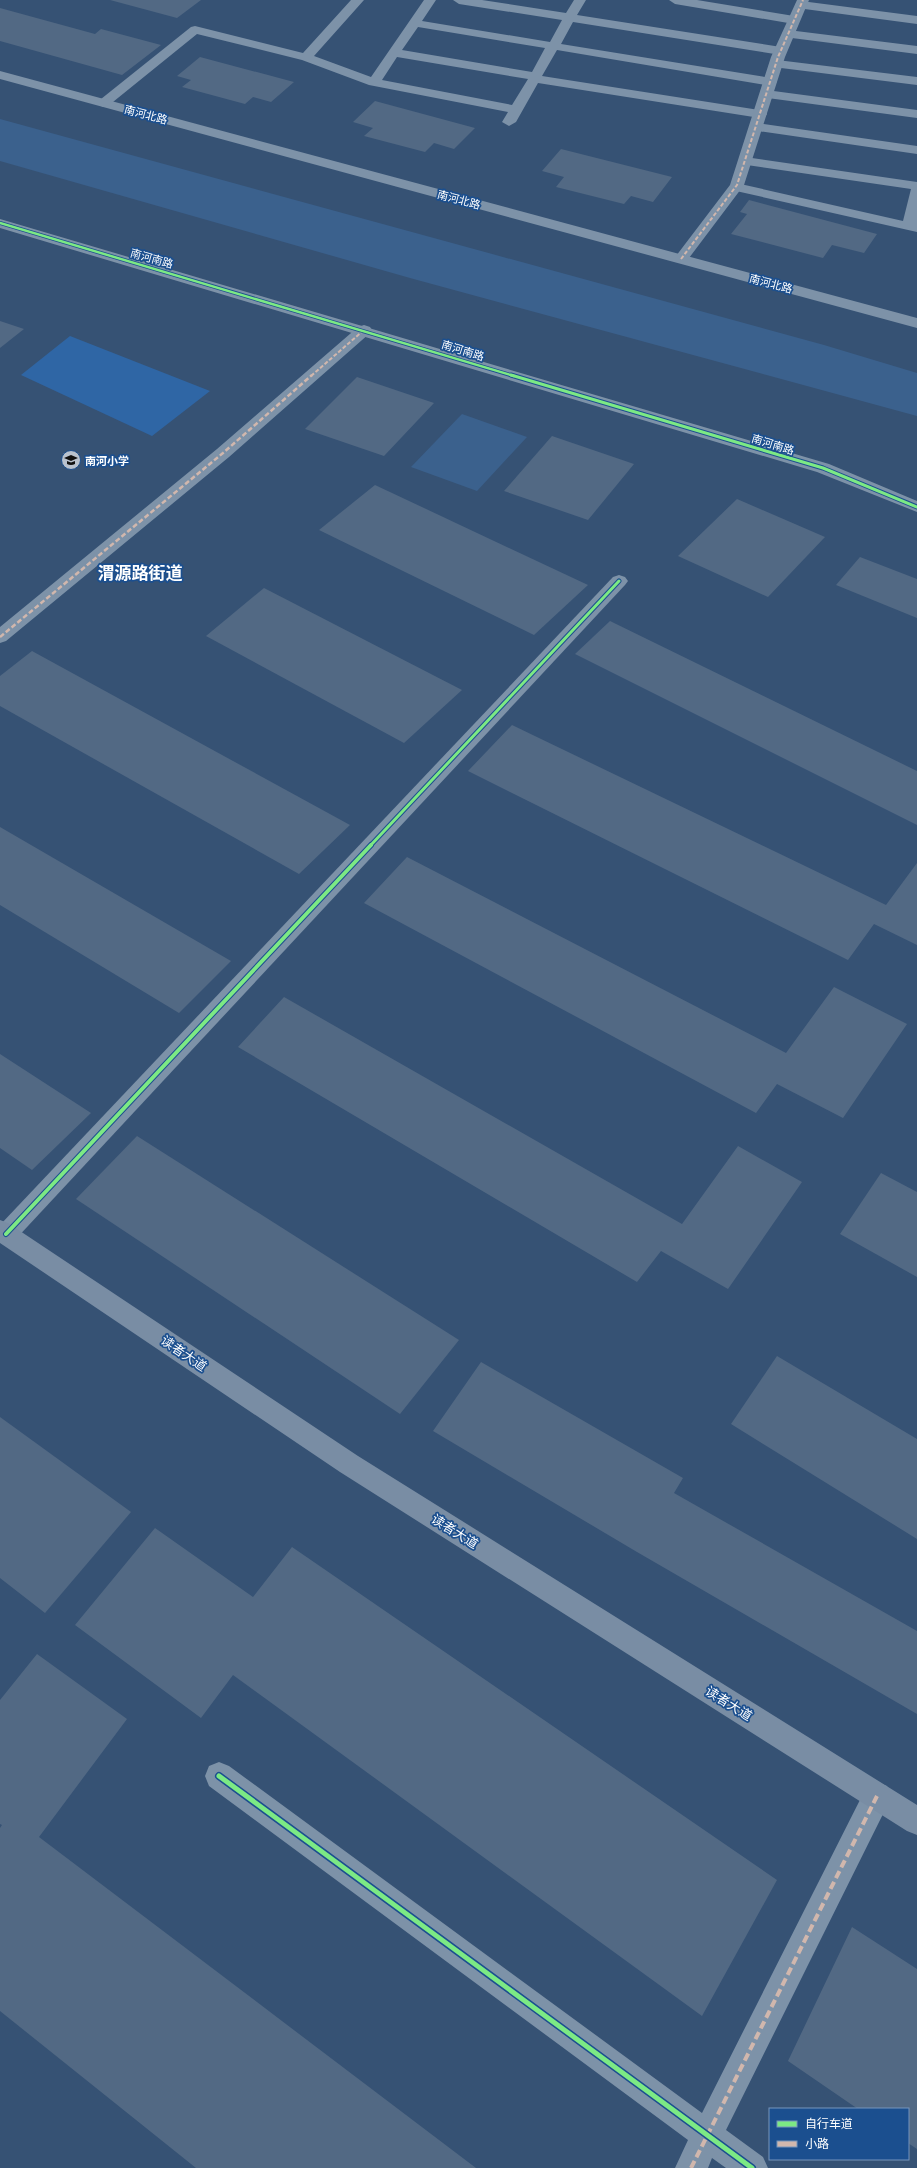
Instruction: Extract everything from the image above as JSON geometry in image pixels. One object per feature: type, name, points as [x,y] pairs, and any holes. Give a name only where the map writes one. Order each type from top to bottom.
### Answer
[{"type":"main road","name":"读者大道","points":[[3,1232],[349,1464],[917,1821]]},
{"type":"street","points":[[681,259],[736,187],[779,58],[802,3]]},
{"type":"street","name":"南河北路","points":[[0,75],[917,323]]},
{"type":"street","name":"南河南路","points":[[0,223],[364,330],[823,468],[917,507]]},
{"type":"street","points":[[0,637],[223,453],[364,330]]},
{"type":"street","points":[[3,1232],[619,582]]},
{"type":"street","points":[[220,1776],[706,2136],[752,2168]]},
{"type":"street","points":[[691,2168],[877,1796]]},
{"type":"lane","points":[[306,56],[358,0]]},
{"type":"lane","points":[[374,82],[430,0]]},
{"type":"lane","points":[[459,0],[570,17],[779,58],[917,82]]},
{"type":"lane","points":[[509,122],[580,0]]},
{"type":"lane","points":[[674,0],[794,20]]},
{"type":"lane","points":[[802,3],[917,20]]},
{"type":"lane","points":[[414,23],[553,46],[769,88],[917,114]]},
{"type":"lane","points":[[103,102],[195,30],[306,56],[374,82],[516,110]]},
{"type":"lane","points":[[788,34],[917,50]]},
{"type":"lane","points":[[394,53],[535,78],[760,114]]},
{"type":"lane","points":[[756,127],[917,150]]},
{"type":"lane","points":[[745,161],[917,186]]},
{"type":"lane","points":[[736,187],[913,227],[917,190]]},
{"type":"shaded area","points":[[0,119],[824,345],[917,373],[917,416],[410,278],[0,161]]},
{"type":"shaded area","points":[[70,336],[210,391],[152,436],[21,375]]},
{"type":"shaded area","points":[[462,414],[527,437],[477,491],[411,467]]},
{"type":"building","points":[[110,0],[201,0],[177,18]]},
{"type":"building","points":[[0,8],[95,34],[101,29],[161,45],[122,75],[0,41]]},
{"type":"building","points":[[200,57],[294,82],[271,102],[253,97],[245,104],[182,87],[191,80],[177,76]]},
{"type":"building","points":[[375,101],[475,128],[454,149],[434,143],[425,152],[364,136],[373,128],[353,122]]},
{"type":"building","points":[[561,149],[672,177],[653,202],[631,196],[624,204],[556,187],[564,177],[542,171]]},
{"type":"building","points":[[749,200],[877,234],[864,253],[832,245],[823,258],[731,234],[747,214],[740,212]]},
{"type":"building","points":[[0,321],[24,329],[0,348]]},
{"type":"building","points":[[357,377],[434,403],[384,456],[305,429]]},
{"type":"building","points":[[552,436],[634,464],[588,520],[504,491]]},
{"type":"building","points":[[375,485],[588,585],[534,635],[319,530]]},
{"type":"building","points":[[737,499],[825,537],[768,597],[678,556]]},
{"type":"building","points":[[860,557],[917,579],[917,618],[836,585]]},
{"type":"building","points":[[264,588],[462,690],[404,743],[206,636]]},
{"type":"building","points":[[610,621],[917,771],[917,825],[575,654]]},
{"type":"building","points":[[32,651],[350,825],[299,874],[0,706],[0,676]]},
{"type":"building","points":[[512,725],[886,905],[917,863],[917,945],[874,924],[848,960],[468,771]]},
{"type":"building","points":[[0,827],[231,961],[179,1013],[0,905]]},
{"type":"building","points":[[407,857],[786,1053],[834,987],[907,1024],[843,1118],[777,1084],[756,1113],[364,903]]},
{"type":"building","points":[[284,997],[682,1224],[738,1146],[802,1182],[728,1289],[661,1251],[637,1282],[238,1047]]},
{"type":"building","points":[[0,1054],[91,1113],[32,1170],[0,1148]]},
{"type":"building","points":[[137,1136],[459,1340],[400,1414],[76,1199]]},
{"type":"building","points":[[881,1173],[917,1192],[917,1277],[840,1234]]},
{"type":"building","points":[[777,1356],[917,1439],[917,1539],[731,1424]]},
{"type":"building","points":[[481,1362],[683,1478],[674,1493],[917,1631],[917,1714],[637,1552],[433,1431]]},
{"type":"building","points":[[0,1417],[131,1512],[45,1613],[0,1578]]},
{"type":"building","points":[[155,1528],[253,1597],[292,1547],[777,1880],[702,2016],[233,1675],[201,1718],[75,1625]]},
{"type":"building","points":[[37,1654],[127,1719],[39,1837],[476,2168],[196,2168],[0,2011],[0,1828],[2,1825],[0,1824],[0,1700]]},
{"type":"building","points":[[852,1927],[917,1969],[917,2149],[909,2144],[909,2108],[857,2108],[788,2061]]},
{"type":"marked path","points":[[681,259],[737,185],[778,57],[803,0]]},
{"type":"marked path","points":[[0,637],[223,453],[364,330]]},
{"type":"marked path","points":[[691,2168],[877,1796]]},
{"type":"cycle path","points":[[0,223],[823,468],[917,507]]},
{"type":"cycle path","points":[[6,1234],[619,581]]},
{"type":"cycle path","points":[[219,1776],[752,2168]]},
{"type":"place","name":"南河小学","points":[[71,460]]},
{"type":"district","name":"渭源路街道","points":[[140,572]]}]
